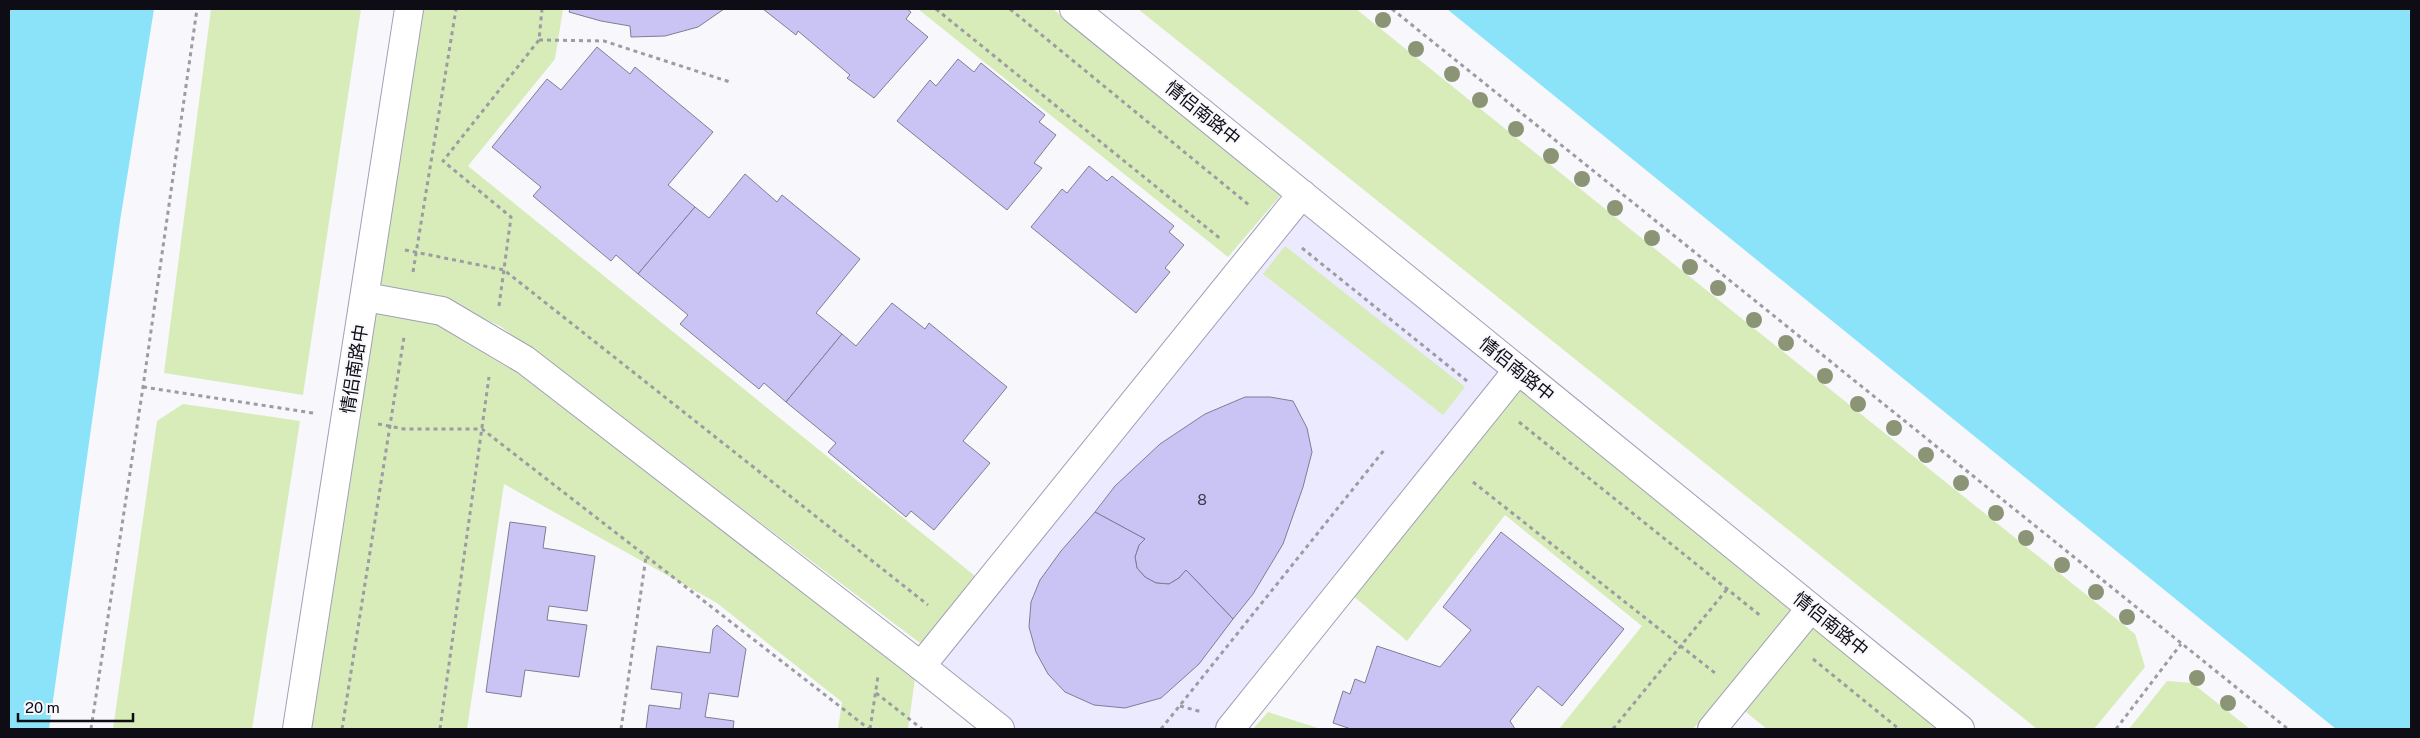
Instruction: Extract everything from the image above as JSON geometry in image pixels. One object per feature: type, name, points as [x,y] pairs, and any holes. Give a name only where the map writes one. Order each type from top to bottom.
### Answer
[{"type":"street","name":"情侣南路中","points":[[297,729],[366,297],[409,9]]},
{"type":"street","name":"情侣南路中","points":[[1074,9],[1960,729]]},
{"type":"street","points":[[922,666],[1302,194]]},
{"type":"street","points":[[366,297],[442,311],[525,360],[922,666],[1000,729]]},
{"type":"street","points":[[1230,729],[1518,370]]},
{"type":"street","points":[[1712,729],[1811,608]]},
{"type":"path","points":[[91,729],[143,387],[197,9]]},
{"type":"path","points":[[342,729],[416,252],[456,9]]},
{"type":"path","points":[[936,9],[1248,261]]},
{"type":"path","points":[[1010,9],[1275,227],[1899,729]]},
{"type":"path","points":[[1392,9],[2288,729]]},
{"type":"path","points":[[539,40],[604,41],[730,82]]},
{"type":"path","points":[[374,244],[504,270],[954,626]]},
{"type":"path","points":[[143,387],[346,418],[404,429],[482,429],[869,729],[878,674]]},
{"type":"path","points":[[1161,729],[1385,449]]},
{"type":"path","points":[[1470,479],[1741,694]]},
{"type":"path","points":[[621,729],[646,557]]},
{"type":"path","points":[[1613,729],[1733,582]]},
{"type":"path","points":[[2116,729],[2181,644]]},
{"type":"path","points":[[876,692],[922,729]]},
{"type":"shaded area","points":[[1302,196],[1517,370],[1229,729],[1001,729],[922,665]]},
{"type":"green space","points":[[211,9],[361,9],[303,395],[164,373]]},
{"type":"green space","points":[[423,9],[563,9],[555,59],[468,166],[980,580],[924,646],[500,326],[441,299],[379,286]]},
{"type":"green space","points":[[918,9],[1053,9],[1281,195],[1228,257]]},
{"type":"green space","points":[[1138,9],[1356,9],[2135,634],[2145,667],[2094,729],[2037,729]]},
{"type":"green space","points":[[1285,246],[1465,387],[1443,415],[1263,274]]},
{"type":"green space","points":[[375,311],[443,324],[515,365],[916,671],[908,729],[838,729],[842,702],[717,603],[504,484],[467,729],[310,729]]},
{"type":"green space","points":[[1522,387],[1793,610],[1693,729],[1559,729],[1642,626],[1505,515],[1407,641],[1352,595]]},
{"type":"green space","points":[[183,404],[300,421],[252,729],[113,729],[157,421]]},
{"type":"green space","points":[[1813,623],[1942,729],[1767,729],[1741,708]]},
{"type":"green space","points":[[2167,681],[2192,683],[2250,729],[2129,729]]},
{"type":"green space","points":[[1268,712],[1321,729],[1253,729]]},
{"type":"water","points":[[9,9],[154,9],[120,221],[49,729],[9,729]]},
{"type":"water","points":[[1447,9],[2411,9],[2411,729],[2336,729]]},
{"type":"building","points":[[570,9],[724,9],[698,27],[665,36],[631,37],[630,26],[601,21],[569,12]]},
{"type":"building","points":[[763,9],[907,9],[911,12],[906,19],[928,37],[874,98],[847,78],[850,75],[798,31],[796,35]]},
{"type":"building","points":[[597,47],[630,74],[635,67],[713,132],[668,185],[695,207],[638,274],[616,255],[611,261],[533,196],[541,187],[492,147],[547,79],[561,90]]},
{"type":"building","points":[[958,59],[974,72],[981,63],[1045,115],[1039,122],[1056,135],[1034,163],[1042,168],[1007,210],[897,121],[930,80],[936,86]]},
{"type":"building","points":[[1089,166],[1107,181],[1112,176],[1174,226],[1169,232],[1184,245],[1165,268],[1170,272],[1136,313],[1031,227],[1062,189],[1067,193]]},
{"type":"building","points":[[745,174],[777,202],[782,195],[860,259],[816,313],[842,334],[786,402],[764,383],[759,389],[680,324],[688,315],[638,274],[695,207],[709,218]]},
{"type":"building","points":[[892,303],[925,329],[929,323],[1007,387],[963,441],[990,463],[934,530],[911,511],[906,517],[828,452],[836,443],[786,402],[842,334],[856,346]]},
{"type":"building","points":[[1245,397],[1270,397],[1293,401],[1307,428],[1312,452],[1303,487],[1283,544],[1253,594],[1233,619],[1186,570],[1179,578],[1169,584],[1156,583],[1145,577],[1137,568],[1135,557],[1139,545],[1145,539],[1095,512],[1115,486],[1160,444],[1205,414]]},
{"type":"building","points":[[1095,512],[1145,539],[1139,545],[1135,557],[1137,568],[1145,577],[1156,583],[1169,584],[1179,578],[1186,570],[1233,619],[1199,664],[1161,698],[1125,708],[1094,705],[1065,692],[1048,674],[1036,652],[1029,627],[1031,602],[1040,580],[1061,551]]},
{"type":"building","points":[[510,522],[546,527],[543,548],[595,556],[587,611],[549,606],[547,620],[587,625],[579,677],[525,670],[521,697],[486,692]]},
{"type":"building","points":[[1501,532],[1624,629],[1562,706],[1538,686],[1510,721],[1515,729],[1351,729],[1333,723],[1343,691],[1350,694],[1355,679],[1365,683],[1377,646],[1440,667],[1471,630],[1443,607]]},
{"type":"building","points":[[717,625],[746,649],[738,697],[709,693],[705,717],[734,721],[733,729],[646,729],[649,705],[680,709],[682,693],[651,689],[657,646],[710,653],[713,629]]}]
